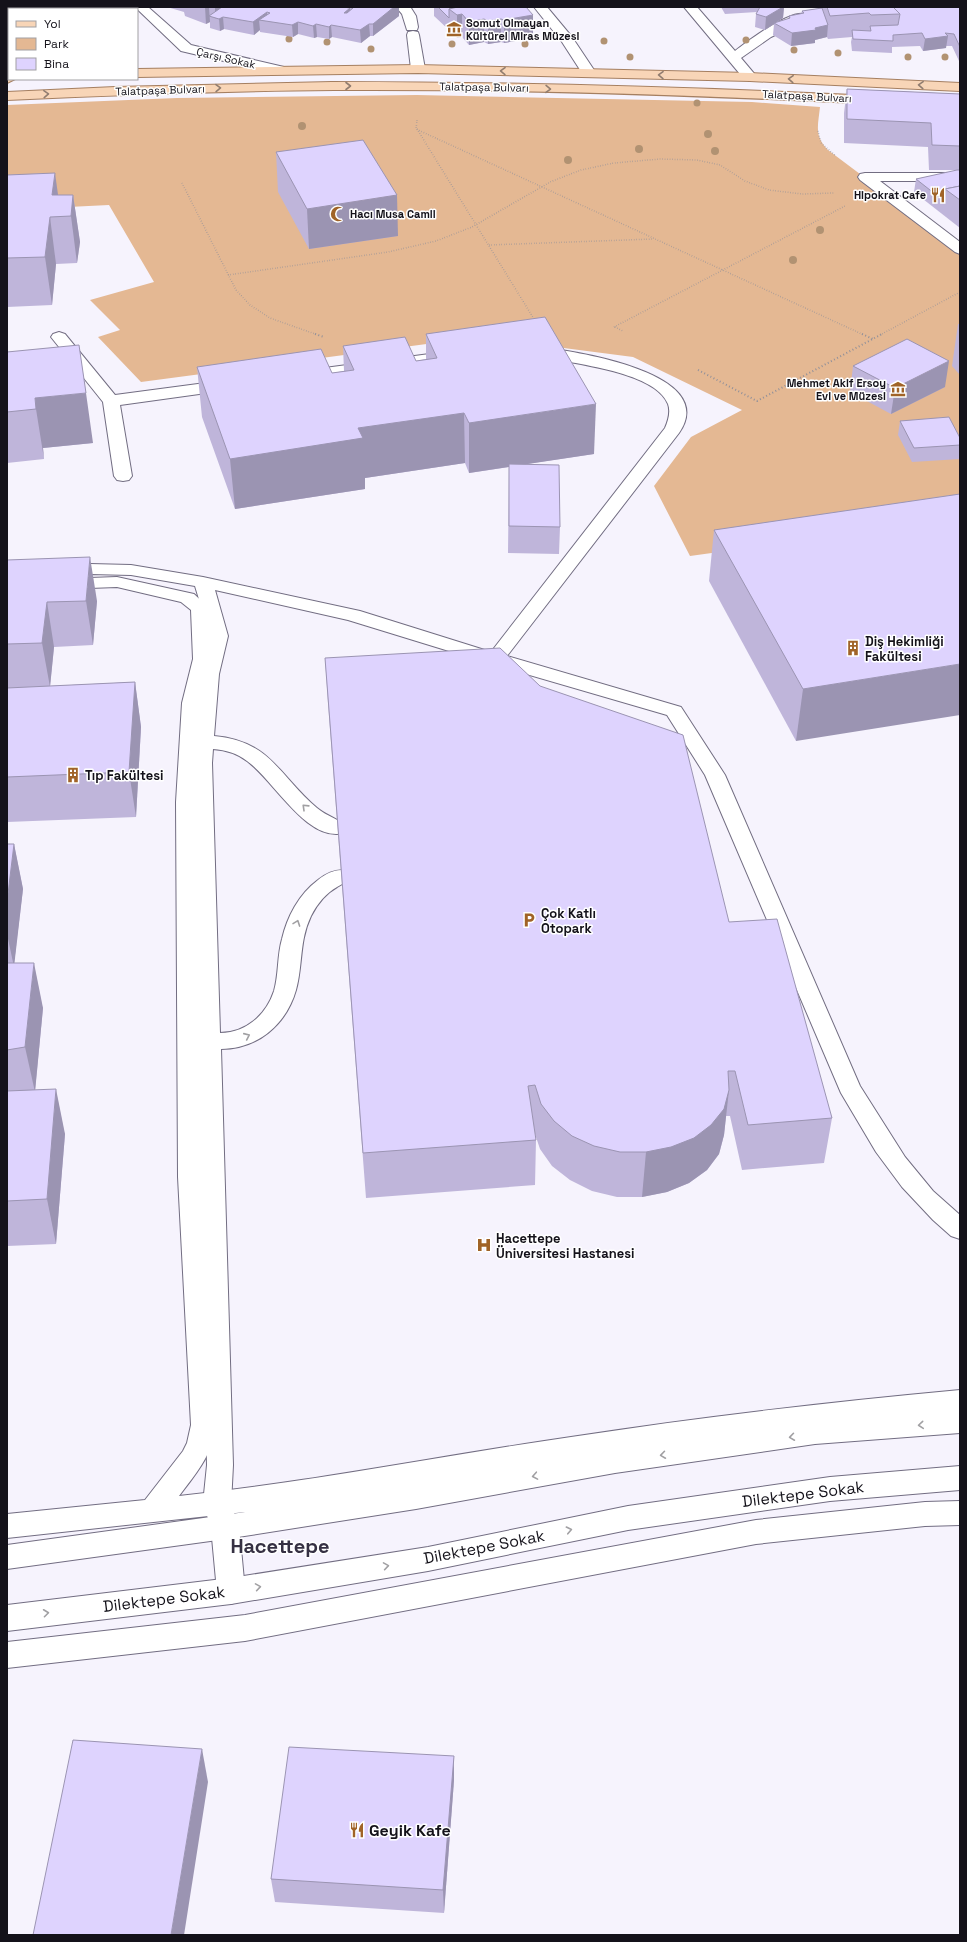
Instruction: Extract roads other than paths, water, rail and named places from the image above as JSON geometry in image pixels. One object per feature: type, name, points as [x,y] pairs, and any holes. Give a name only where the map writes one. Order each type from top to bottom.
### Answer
[{"type":"main road","name":"Talatpaşa Bulvarı","points":[[138,73],[279,70],[418,70],[750,77],[960,87]]},
{"type":"main road","name":"Talatpaşa Bulvarı","points":[[7,96],[183,89],[418,86],[752,93],[890,100]]},
{"type":"street","name":"Çarşı Sokak","points":[[141,7],[186,48],[210,56],[279,70]]},
{"type":"street","points":[[402,7],[408,10],[411,16],[418,70]]},
{"type":"street","points":[[540,7],[567,40],[589,73]]},
{"type":"street","points":[[690,7],[698,24],[750,77]]},
{"type":"street","points":[[733,58],[766,34],[802,12],[816,16]]},
{"type":"street","points":[[960,177],[872,183],[960,249]]},
{"type":"street","points":[[59,337],[111,401],[123,476]]},
{"type":"street","points":[[495,659],[673,429],[678,413],[676,402],[655,382],[610,365],[562,355],[523,351]]},
{"type":"street","points":[[290,377],[469,354]]},
{"type":"street","points":[[111,401],[243,384]]},
{"type":"street","points":[[7,572],[90,569],[131,570],[203,582],[353,614],[495,659],[674,712],[715,775],[849,1087],[876,1134],[906,1178],[933,1207],[960,1228]]},
{"type":"street","points":[[7,586],[117,582],[187,598],[200,608],[202,659],[192,703],[186,802],[190,1177],[204,1425],[200,1444],[192,1459],[152,1511]]},
{"type":"street","points":[[203,582],[219,636],[209,674],[202,763],[221,1516],[231,1591]]},
{"type":"street","points":[[203,742],[228,744],[243,749],[262,763],[303,806],[320,821],[337,828]]},
{"type":"street","points":[[209,1041],[237,1040],[258,1031],[274,1013],[285,990],[290,950],[297,922],[305,907],[319,888],[328,881],[341,876]]},
{"type":"street","points":[[7,1557],[221,1516],[359,1484],[571,1448],[832,1413],[960,1402]]},
{"type":"street","points":[[7,1526],[152,1511],[221,1516],[416,1497],[615,1462],[815,1433],[960,1422]]},
{"type":"street","name":"Dilektepe Sokak","points":[[7,1618],[231,1591],[428,1559],[628,1518],[830,1489],[960,1478]]},
{"type":"street","points":[[7,1655],[245,1628],[756,1532],[925,1514],[960,1512]]},
{"type":"place","name":"Somut Olmayan Kültürel Miras Müzesi","points":[[454,29]]},
{"type":"place","name":"Hipokrat Cafe","points":[[938,195]]},
{"type":"place","name":"Hacı Musa Camii","points":[[338,214]]},
{"type":"place","name":"Mehmet Akif Ersoy Evi ve Müzesi","points":[[898,389]]},
{"type":"place","name":"Diş Hekimliği Fakültesi","points":[[853,648]]},
{"type":"place","name":"Tıp Fakültesi","points":[[73,775]]},
{"type":"place","name":"Çok Katlı Otopark","points":[[529,920]]},
{"type":"place","name":"Hacettepe Üniversitesi Hastanesi","points":[[484,1245]]},
{"type":"place","name":"Geyik Kafe","points":[[357,1830]]},
{"type":"district","name":"Hacettepe","points":[[280,1546]]}]
